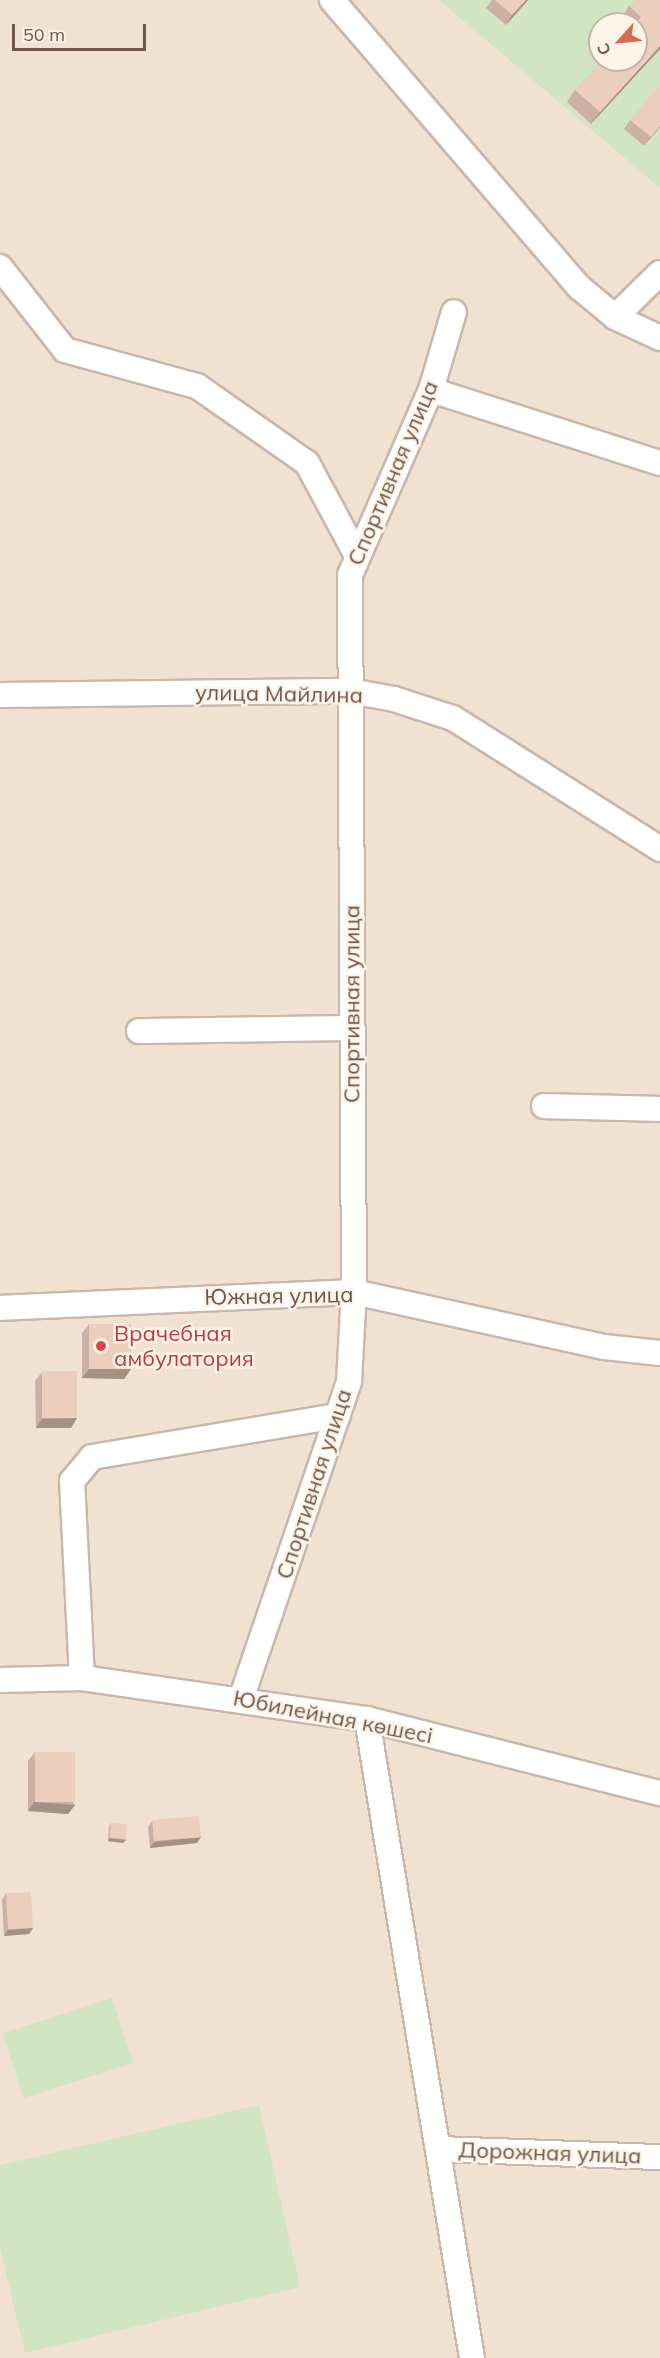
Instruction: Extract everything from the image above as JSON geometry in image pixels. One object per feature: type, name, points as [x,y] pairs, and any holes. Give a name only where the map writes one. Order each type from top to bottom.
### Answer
[{"type":"street","points":[[332,0],[579,286],[615,317],[660,338]]},
{"type":"street","points":[[0,267],[65,350],[197,387],[307,463],[357,556]]},
{"type":"street","points":[[615,317],[660,273]]},
{"type":"street","name":"Спортивная улица","points":[[241,1699],[349,1381],[354,1292],[350,575],[431,390],[454,312]]},
{"type":"street","points":[[431,390],[660,463]]},
{"type":"street","name":"улица Майлина","points":[[0,694],[350,691],[453,718],[660,849]]},
{"type":"street","points":[[139,1031],[352,1028]]},
{"type":"street","points":[[544,1106],[660,1109]]},
{"type":"street","name":"Южная улица","points":[[0,1308],[354,1292],[604,1347],[660,1353]]},
{"type":"street","points":[[82,1678],[72,1481],[92,1457],[338,1416]]},
{"type":"street","name":"Юбилейная көшесі","points":[[0,1680],[82,1678],[241,1699],[367,1719],[660,1793]]},
{"type":"street","points":[[367,1719],[440,2149],[472,2358]]},
{"type":"street","name":"Дорожная улица","points":[[440,2149],[660,2157]]},
{"type":"shaded area","points":[[0,0],[660,0],[660,2358],[0,2358]]},
{"type":"green space","points":[[439,0],[660,0],[660,188]]},
{"type":"green space","points":[[112,1998],[133,2063],[24,2098],[3,2034]]},
{"type":"green space","points":[[259,2105],[300,2287],[25,2353],[0,2248],[0,2165]]},
{"type":"building","points":[[495,0],[526,0],[512,15]]},
{"type":"building","points":[[635,0],[660,0],[660,46],[648,59],[648,12],[636,12],[629,6]]},
{"type":"building","points":[[591,72],[636,72],[600,112],[575,90]]},
{"type":"building","points":[[660,84],[660,126],[651,137],[630,120]]},
{"type":"building","points":[[89,1324],[131,1324],[131,1369],[89,1369]]},
{"type":"building","points":[[42,1371],[77,1371],[77,1418],[42,1418]]},
{"type":"building","points":[[35,1752],[75,1752],[75,1802],[35,1802]]},
{"type":"building","points":[[199,1816],[201,1837],[154,1841],[152,1820]]},
{"type":"building","points":[[111,1823],[127,1824],[126,1839],[110,1838]]},
{"type":"building","points":[[31,1892],[33,1928],[8,1929],[6,1893]]},
{"type":"place","name":"Врачебная амбулатория","points":[[101,1346]]}]
